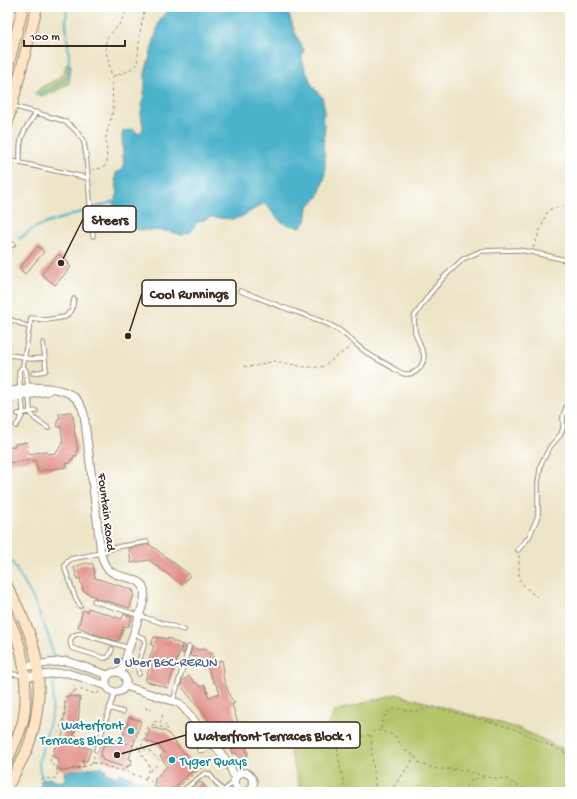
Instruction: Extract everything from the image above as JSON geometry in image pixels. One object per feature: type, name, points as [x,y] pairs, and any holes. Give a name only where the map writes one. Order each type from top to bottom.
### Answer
[{"type":"main road","points":[[7,71],[23,7]]},
{"type":"main road","points":[[7,125],[9,105],[37,7]]},
{"type":"main road","points":[[7,586],[30,635],[35,652],[39,686],[37,708],[31,737],[22,760],[7,787]]},
{"type":"main road","points":[[7,615],[17,638],[24,672],[25,707],[23,720],[7,761]]},
{"type":"street","name":"Fountain Road","points":[[7,398],[33,387],[56,389],[65,391],[76,398],[81,405],[84,414],[101,553],[104,565],[109,570],[135,580],[141,584],[145,593],[121,673]]},
{"type":"street","name":"Fountain Road","points":[[7,392],[24,392]]},
{"type":"street","points":[[24,672],[37,670],[48,663],[61,661],[108,675]]},
{"type":"street","points":[[24,672],[37,670],[49,674],[60,673],[78,676],[105,688],[115,692],[120,691],[125,686],[125,677],[121,673],[112,672],[106,679],[105,688]]},
{"type":"street","points":[[125,686],[179,703],[184,707],[228,762],[242,773],[249,774],[253,779],[253,785],[250,790],[244,792],[236,788],[235,780],[228,762]]},
{"type":"street","points":[[235,780],[237,776],[242,773]]},
{"type":"lane","points":[[9,105],[64,121],[77,132],[84,142],[88,171],[93,236]]},
{"type":"lane","points":[[20,162],[23,134],[36,112]]},
{"type":"lane","points":[[7,160],[88,178]]},
{"type":"lane","points":[[7,240],[13,245],[7,245]]},
{"type":"lane","points":[[240,292],[253,295],[328,324],[339,330],[368,354],[401,373],[408,374],[414,372],[422,365],[424,358],[416,332],[414,317],[443,278],[463,258],[481,251],[517,250],[570,260]]},
{"type":"lane","points":[[48,428],[35,419],[30,412],[19,371],[23,366],[31,318],[46,320],[61,319],[72,310],[74,298]]},
{"type":"lane","points":[[7,318],[29,327]]},
{"type":"lane","points":[[33,373],[46,370],[43,343]]},
{"type":"lane","points":[[7,356],[24,357],[30,360],[45,358]]},
{"type":"lane","points":[[16,426],[24,413],[26,371],[23,366]]},
{"type":"lane","points":[[518,550],[529,537],[538,516],[538,482],[541,464],[550,447],[561,434],[563,428],[562,416],[570,396]]},
{"type":"lane","points":[[18,414],[36,411]]},
{"type":"lane","points":[[80,606],[75,597],[65,569],[67,562],[71,559],[101,553],[116,547],[147,542]]},
{"type":"lane","points":[[94,601],[184,630]]},
{"type":"lane","points":[[112,649],[110,656],[104,658],[74,648],[71,645],[71,640],[72,637],[77,634],[84,634],[129,648]]},
{"type":"lane","points":[[133,634],[144,638],[145,642],[138,665],[139,674]]},
{"type":"lane","points":[[173,701],[189,647]]},
{"type":"lane","points":[[7,675],[24,672]]},
{"type":"lane","points":[[13,674],[24,672]]},
{"type":"lane","points":[[96,750],[115,692]]},
{"type":"lane","points":[[110,708],[123,712]]},
{"type":"lane","points":[[199,750],[204,750],[212,743]]},
{"type":"lane","points":[[181,792],[206,773],[209,774],[223,792],[235,780]]},
{"type":"path","points":[[88,171],[103,168],[107,162],[106,136],[113,111],[112,77],[106,51],[106,39],[120,25],[129,7]]},
{"type":"path","points":[[112,77],[124,73],[137,65],[140,32],[145,7]]},
{"type":"path","points":[[532,252],[548,210],[570,204]]},
{"type":"path","points":[[244,366],[250,367],[275,361],[322,367],[356,344]]},
{"type":"path","points":[[518,550],[519,579],[526,588],[537,597]]},
{"type":"path","points":[[74,684],[74,694],[68,694],[65,697],[64,716],[50,761],[58,771],[66,771],[97,763]]},
{"type":"path","points":[[74,690],[81,691],[82,689],[95,694],[105,688]]},
{"type":"path","points":[[381,731],[382,722],[386,713],[396,708],[419,711],[427,709],[430,706],[512,728],[570,755]]},
{"type":"path","points":[[145,708],[152,710]]},
{"type":"path","points":[[160,723],[163,714]]},
{"type":"path","points":[[146,779],[150,767],[140,751],[148,727],[153,724],[154,721],[164,724],[168,729],[153,724]]},
{"type":"path","points":[[346,792],[339,760],[337,739],[371,735],[377,730],[393,735],[406,751],[414,756],[418,762],[426,766],[438,769],[466,770],[487,777],[506,779],[530,792]]},
{"type":"path","points":[[371,735],[376,792]]},
{"type":"path","points":[[114,739],[150,751],[159,760]]},
{"type":"path","points":[[91,764],[96,750],[101,749],[104,742],[113,742]]},
{"type":"path","points":[[390,792],[414,756]]},
{"type":"path","points":[[172,792],[213,760]]},
{"type":"path","points":[[92,762],[122,770],[149,780],[159,792]]},
{"type":"path","points":[[148,772],[158,764]]},
{"type":"path","points":[[40,792],[41,780],[56,778],[58,771]]},
{"type":"path","points":[[463,792],[469,782],[487,777]]},
{"type":"path","points":[[559,792],[566,788],[570,782]]},
{"type":"path","points":[[566,788],[570,791]]},
{"type":"green space","points":[[68,64],[71,65],[69,83],[48,94],[35,94],[38,90],[60,77]]},
{"type":"green space","points":[[396,694],[518,728],[570,752],[570,792],[301,792],[285,732],[321,740],[335,711]]},
{"type":"water","points":[[170,7],[286,7],[296,35],[304,50],[302,57],[304,67],[313,87],[322,97],[325,111],[322,119],[325,126],[323,144],[325,176],[318,197],[308,206],[306,222],[300,227],[287,225],[279,220],[265,203],[241,217],[232,219],[211,217],[196,223],[191,232],[182,235],[168,231],[123,229],[114,220],[112,209],[118,193],[115,179],[116,173],[124,168],[123,131],[135,130],[136,133],[141,133],[143,128],[141,113],[145,91],[145,74],[159,22]]},
{"type":"water","points":[[100,767],[106,769],[105,773],[117,777],[119,773],[130,776],[145,783],[154,792],[40,792],[41,780],[43,779],[51,778],[51,780],[64,781],[64,772]]},
{"type":"building","points":[[38,246],[44,252],[25,274],[19,268]]},
{"type":"building","points":[[59,254],[69,263],[68,264],[71,267],[55,285],[41,274]]},
{"type":"building","points":[[72,412],[78,451],[77,456],[73,456],[74,459],[71,459],[71,463],[66,464],[67,467],[38,471],[35,460],[7,463],[7,447],[15,446],[15,444],[27,442],[28,454],[47,451],[47,454],[56,453],[63,443],[61,427],[58,427],[57,419],[60,419],[59,413]]},
{"type":"building","points":[[149,544],[190,575],[182,585],[149,560],[131,563],[129,548]]},
{"type":"building","points":[[87,563],[93,564],[95,578],[134,591],[130,608],[95,598],[96,597],[83,591],[80,578],[77,579],[74,567]]},
{"type":"building","points":[[88,608],[122,619],[124,614],[132,617],[128,627],[124,626],[119,640],[117,641],[78,627],[83,610],[87,612]]},
{"type":"building","points":[[154,637],[172,639],[172,641],[186,646],[184,654],[182,653],[182,645],[168,688],[145,681],[150,666],[147,665],[154,646],[151,645]]},
{"type":"building","points":[[192,647],[199,650],[205,649],[209,653],[213,654],[213,663],[222,660],[224,671],[223,676],[230,697],[235,703],[232,704],[242,737],[247,743],[246,748],[248,756],[239,759],[237,753],[233,754],[225,729],[218,731],[181,686],[182,681],[189,676],[201,687],[205,685],[209,697],[220,693],[212,679],[207,665],[201,663],[196,655],[196,657],[190,656]]},
{"type":"building","points":[[67,696],[80,697],[78,724],[73,738],[73,743],[91,749],[87,761],[82,760],[84,766],[65,771],[57,768],[59,759],[53,757],[57,742],[60,743],[64,730],[65,722],[63,722],[65,716],[65,701],[67,701]]},
{"type":"building","points":[[129,717],[141,721],[129,759],[132,760],[130,766],[128,765],[127,768],[102,760],[103,757],[100,756],[104,744],[107,745],[108,743],[115,745],[116,743],[121,743],[124,734],[123,729],[127,725]]},
{"type":"building","name":"Tyger Quays","points":[[150,728],[167,732],[196,769],[181,781],[171,792],[163,792],[156,787],[154,780],[167,766],[160,756],[164,753],[158,745],[146,741]]},
{"type":"building","points":[[200,782],[210,792],[189,792]]},
{"type":"waterway","points":[[35,94],[50,90],[68,77],[69,58],[66,23],[67,7]]},
{"type":"waterway","points":[[19,239],[34,228],[115,201]]},
{"type":"waterway","points":[[7,256],[11,252]]},
{"type":"waterway","points":[[12,562],[33,598],[49,638],[53,660]]},
{"type":"waterway","points":[[43,779],[40,772],[39,761],[52,714],[54,676]]},
{"type":"place","name":"Steers","points":[[61,263]]},
{"type":"place","name":"Cool Runnings","points":[[128,336]]},
{"type":"place","name":"Uber BGC-RERUN","points":[[117,661]]},
{"type":"place","name":"Waterfront Terraces Block 2","points":[[131,731]]},
{"type":"place","name":"Waterfront Terraces Block 1","points":[[117,755]]},
{"type":"place","name":"Tyger Quays","points":[[172,760]]}]
